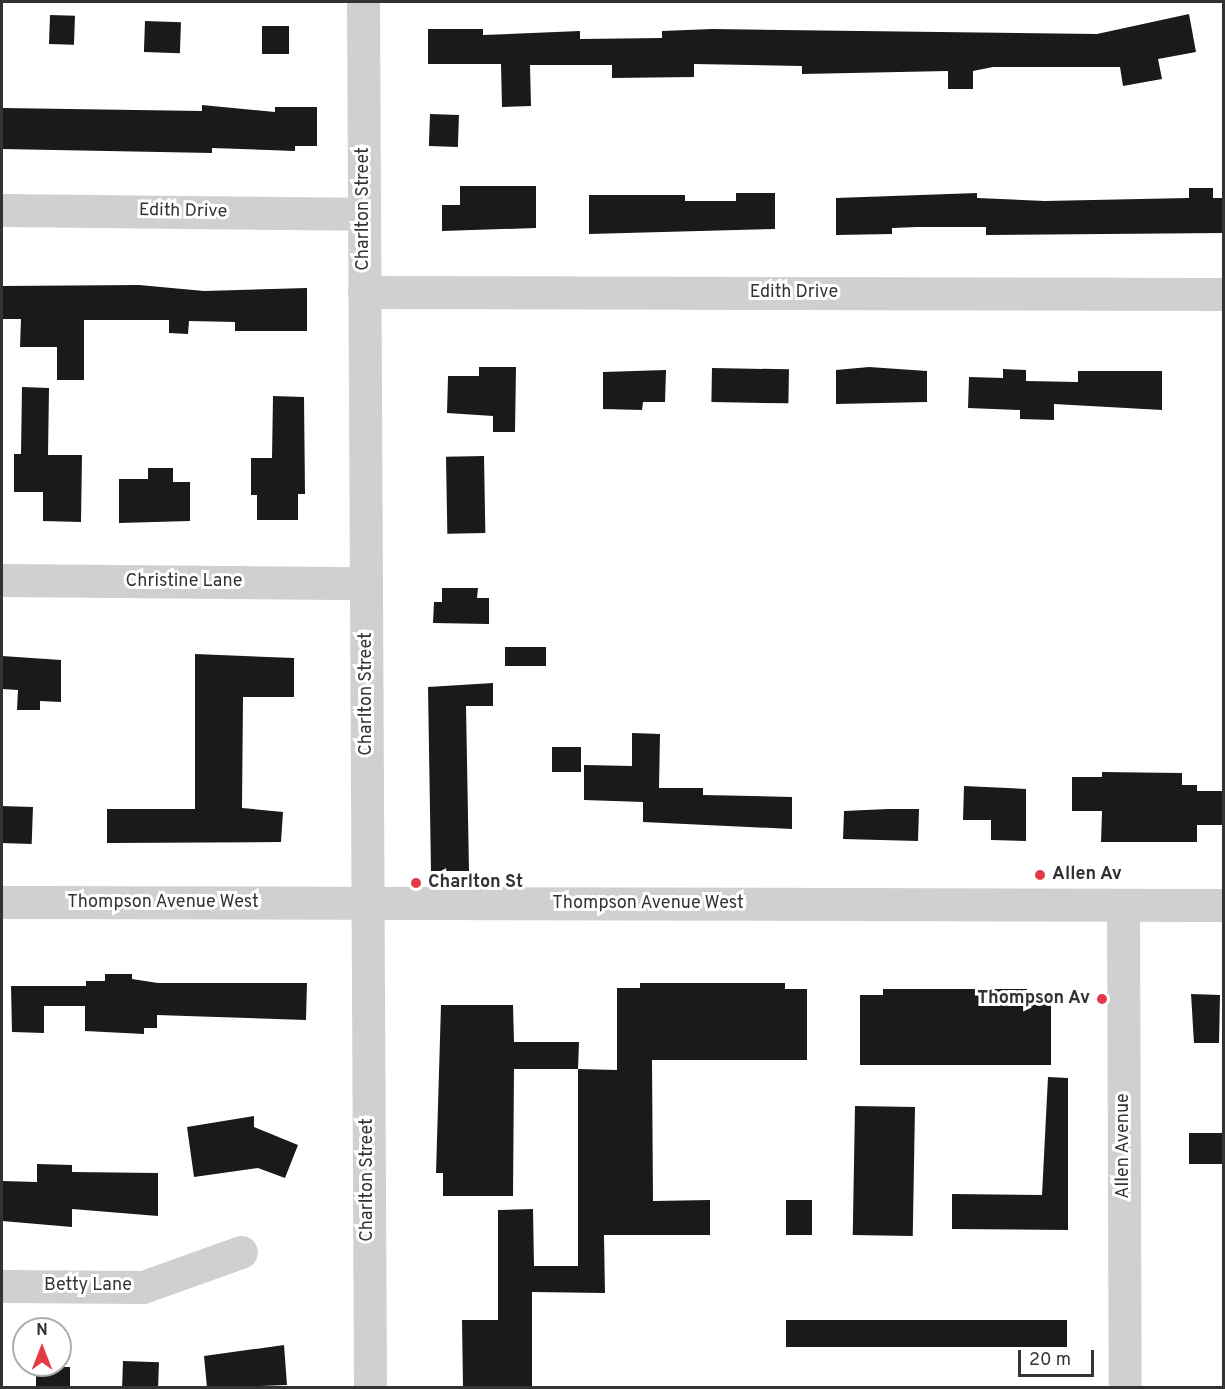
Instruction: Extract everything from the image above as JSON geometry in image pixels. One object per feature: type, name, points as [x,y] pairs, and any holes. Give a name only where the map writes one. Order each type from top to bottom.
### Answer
[{"type":"street","name":"Charlton Street","points":[[363,2],[370,1388]]},
{"type":"street","name":"Edith Drive","points":[[2,210],[364,214]]},
{"type":"street","name":"Edith Drive","points":[[364,292],[1224,294]]},
{"type":"street","name":"Christine Lane","points":[[2,580],[366,583]]},
{"type":"street","name":"Thompson Avenue West","points":[[2,902],[1224,905]]},
{"type":"street","name":"Allen Avenue","points":[[1123,905],[1125,1388]]},
{"type":"street","name":"Betty Lane","points":[[2,1286],[143,1287],[241,1252]]},
{"type":"building","points":[[1189,14],[1196,52],[1158,59],[1162,79],[1123,86],[1120,67],[993,67],[973,71],[973,89],[948,89],[948,71],[802,74],[802,66],[694,64],[694,77],[612,78],[612,65],[530,65],[531,106],[502,107],[501,64],[428,64],[428,29],[483,29],[483,35],[580,31],[580,39],[662,38],[662,31],[712,29],[1097,34]]},
{"type":"building","points":[[50,15],[75,16],[74,45],[49,44]]},
{"type":"building","points":[[145,21],[181,22],[180,53],[144,52]]},
{"type":"building","points":[[262,26],[289,26],[289,54],[262,54]]},
{"type":"building","points":[[202,105],[275,112],[275,107],[317,107],[317,146],[295,146],[295,151],[212,148],[212,153],[2,149],[2,108],[202,111]]},
{"type":"building","points":[[430,114],[459,115],[458,147],[429,146]]},
{"type":"building","points":[[460,186],[536,186],[536,228],[442,231],[442,205],[460,205]]},
{"type":"building","points":[[1189,188],[1213,188],[1213,198],[1224,198],[1224,233],[986,235],[986,227],[917,227],[892,228],[892,234],[836,235],[836,198],[977,193],[977,198],[1045,201],[1189,198]]},
{"type":"building","points":[[736,193],[775,193],[775,229],[589,234],[589,195],[685,195],[685,201],[736,201]]},
{"type":"building","points":[[139,285],[204,291],[307,288],[307,331],[235,331],[235,322],[189,321],[188,334],[169,333],[169,320],[84,320],[84,380],[57,380],[57,347],[20,347],[21,319],[2,319],[2,286]]},
{"type":"building","points":[[479,367],[516,367],[515,432],[493,432],[493,416],[447,413],[448,376],[479,376]]},
{"type":"building","points":[[869,367],[927,371],[927,402],[836,404],[836,370]]},
{"type":"building","points":[[712,368],[789,369],[788,403],[711,402]]},
{"type":"building","points":[[1003,369],[1026,370],[1026,381],[1078,382],[1078,371],[1162,371],[1162,410],[1054,404],[1054,420],[1020,419],[1020,410],[968,408],[969,377],[1003,378]]},
{"type":"building","points":[[666,370],[665,402],[643,402],[642,410],[603,409],[603,372]]},
{"type":"building","points":[[22,387],[49,388],[48,455],[82,455],[81,522],[43,521],[43,492],[14,492],[14,454],[21,454]]},
{"type":"building","points":[[273,396],[304,397],[305,494],[298,494],[298,520],[257,520],[257,495],[251,495],[251,458],[272,458]]},
{"type":"building","points":[[484,456],[485,533],[447,534],[446,457]]},
{"type":"building","points":[[148,468],[173,468],[173,482],[190,482],[190,521],[119,523],[119,479],[148,479]]},
{"type":"building","points":[[442,588],[478,588],[477,598],[489,598],[489,624],[433,623],[434,602],[442,602]]},
{"type":"building","points":[[505,647],[546,647],[546,666],[505,666]]},
{"type":"building","points":[[195,654],[294,658],[294,697],[243,697],[242,808],[283,812],[281,842],[107,843],[107,809],[195,809]]},
{"type":"building","points":[[2,656],[61,660],[61,702],[40,701],[40,710],[17,710],[18,690],[2,689]]},
{"type":"building","points":[[493,683],[493,706],[466,706],[469,871],[431,871],[428,687]]},
{"type":"building","points":[[632,733],[660,734],[659,788],[703,788],[703,795],[792,797],[792,829],[643,822],[643,802],[584,800],[584,765],[632,766]]},
{"type":"building","points":[[552,747],[581,747],[581,772],[552,772]]},
{"type":"building","points":[[1102,772],[1182,773],[1182,785],[1197,785],[1197,791],[1224,791],[1224,825],[1197,825],[1197,842],[1101,842],[1102,811],[1072,811],[1072,777],[1102,777]]},
{"type":"building","points":[[964,786],[1026,789],[1026,841],[991,840],[991,820],[963,820]]},
{"type":"building","points":[[2,806],[33,807],[32,844],[2,843]]},
{"type":"building","points":[[919,809],[918,841],[843,839],[844,811]]},
{"type":"building","points":[[105,974],[132,974],[132,979],[158,983],[307,983],[306,1020],[157,1015],[157,1028],[144,1028],[144,1034],[85,1031],[85,1006],[44,1006],[44,1033],[12,1032],[11,986],[86,986],[86,981],[105,981]]},
{"type":"building","points":[[640,983],[785,983],[785,989],[807,989],[807,1060],[652,1060],[653,1201],[710,1200],[710,1235],[604,1235],[605,1293],[532,1292],[532,1388],[463,1388],[462,1320],[498,1320],[498,1210],[533,1209],[534,1266],[578,1266],[578,1069],[617,1070],[617,988],[640,988]]},
{"type":"building","points":[[883,989],[1027,989],[1027,995],[1051,995],[1051,1065],[860,1065],[860,995],[883,995]]},
{"type":"building","points":[[1191,994],[1220,995],[1219,1043],[1194,1043]]},
{"type":"building","points":[[441,1005],[513,1005],[514,1042],[579,1042],[578,1069],[514,1069],[513,1196],[443,1196],[443,1173],[436,1173]]},
{"type":"building","points":[[1048,1077],[1068,1078],[1068,1230],[952,1229],[952,1194],[1042,1195]]},
{"type":"building","points":[[855,1106],[915,1107],[913,1236],[853,1235]]},
{"type":"building","points":[[254,1116],[254,1127],[298,1145],[285,1178],[258,1168],[194,1177],[187,1127]]},
{"type":"building","points":[[1189,1133],[1224,1133],[1224,1164],[1189,1164]]},
{"type":"building","points":[[37,1164],[72,1165],[72,1172],[158,1173],[158,1216],[72,1209],[72,1227],[2,1221],[2,1181],[37,1182]]},
{"type":"building","points":[[786,1200],[812,1200],[812,1235],[786,1235]]},
{"type":"building","points":[[786,1320],[1067,1320],[1067,1347],[786,1347]]},
{"type":"building","points":[[284,1345],[287,1385],[207,1388],[204,1356]]},
{"type":"building","points":[[123,1361],[159,1362],[158,1388],[122,1388]]},
{"type":"building","points":[[36,1377],[70,1377],[70,1388],[36,1388]]},
{"type":"place","name":"Allen Av","points":[[1040,875]]},
{"type":"place","name":"Charlton St","points":[[416,883]]},
{"type":"place","name":"Thompson Av","points":[[1102,999]]}]
